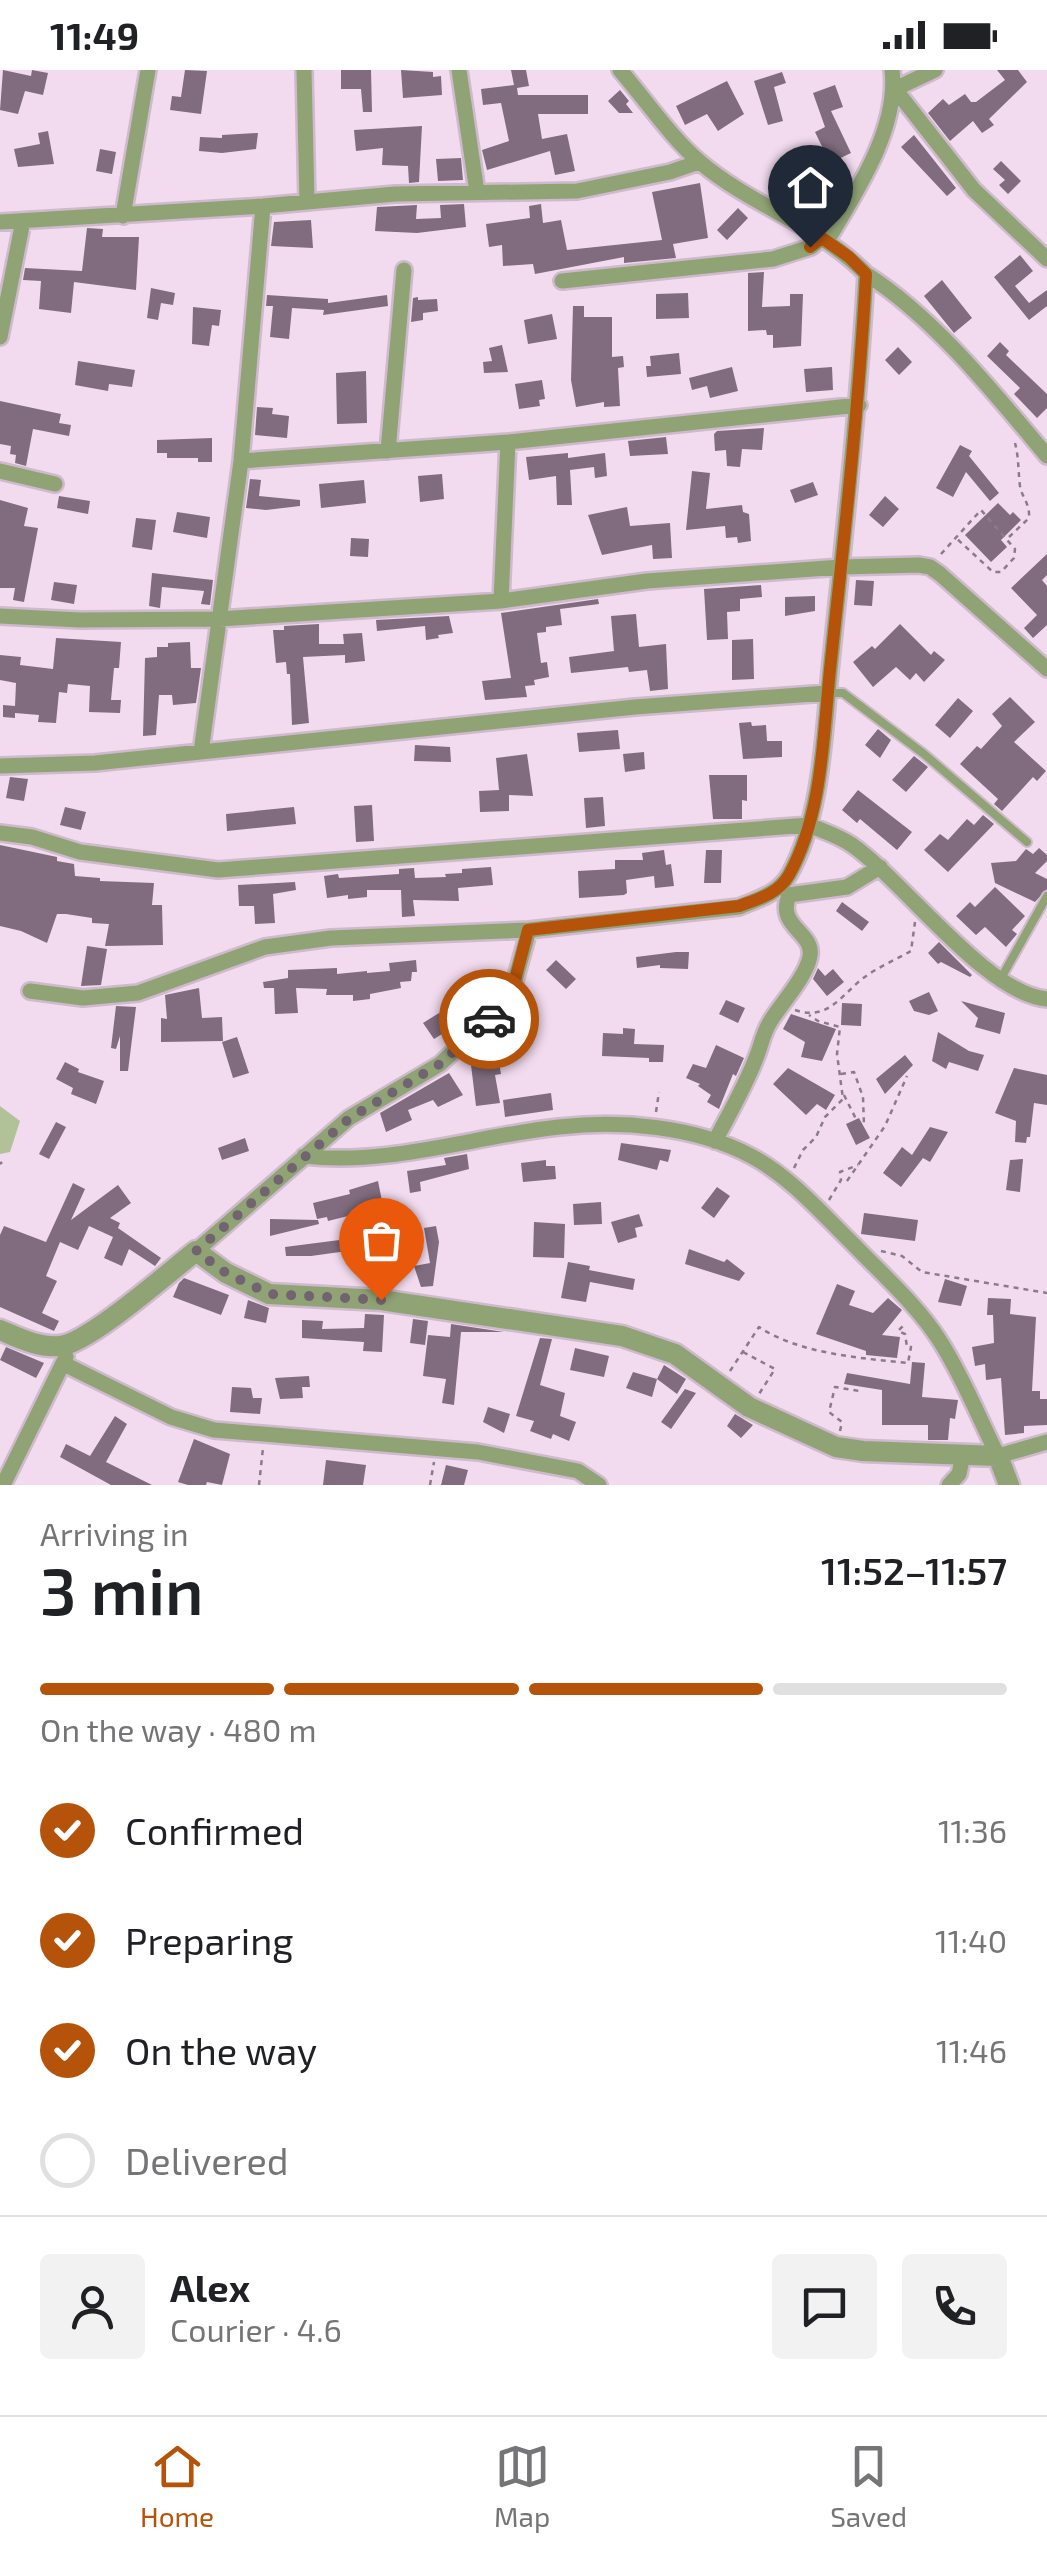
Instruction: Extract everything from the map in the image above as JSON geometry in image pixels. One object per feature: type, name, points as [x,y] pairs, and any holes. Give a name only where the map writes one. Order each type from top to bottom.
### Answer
[{"type":"street","points":[[123,216],[148,70]]},
{"type":"street","points":[[304,70],[307,202]]},
{"type":"street","points":[[459,70],[476,192]]},
{"type":"street","points":[[620,70],[699,162],[766,208],[824,239],[894,292],[959,356],[1047,456]]},
{"type":"street","points":[[562,281],[773,259],[794,254],[824,239],[873,155],[890,114],[895,89],[892,70]]},
{"type":"street","points":[[895,89],[935,70]]},
{"type":"street","points":[[895,89],[974,190],[1047,259]]},
{"type":"street","points":[[0,222],[395,194],[576,191],[670,172],[699,162]]},
{"type":"street","points":[[201,752],[241,461],[263,206]]},
{"type":"street","points":[[0,337],[23,221]]},
{"type":"street","points":[[388,451],[404,270]]},
{"type":"street","points":[[30,991],[83,998],[138,993],[265,947],[331,938],[528,930],[739,906],[771,894],[788,877],[809,825],[859,405],[866,274]]},
{"type":"street","points":[[241,461],[508,442],[859,405]]},
{"type":"street","points":[[501,602],[508,442]]},
{"type":"street","points":[[0,472],[55,484]]},
{"type":"street","points":[[0,616],[219,619],[501,602],[647,581],[841,567],[930,567],[1047,669]]},
{"type":"street","points":[[0,766],[95,763],[635,706],[827,693]]},
{"type":"street","points":[[0,833],[98,854],[218,870],[809,825],[848,842],[880,867],[1000,980],[1033,998],[1047,999]]},
{"type":"street","points":[[714,1141],[770,1021],[810,957],[808,943],[788,920],[785,906],[789,895],[847,887],[880,867]]},
{"type":"street","points":[[3,1485],[67,1354],[196,1251],[350,1118],[440,1064],[494,1014],[514,984],[528,930]]},
{"type":"street","points":[[304,1156],[343,1161],[557,1127],[604,1124],[655,1128],[714,1141],[752,1156],[822,1212],[918,1312],[958,1372],[1009,1485]]},
{"type":"street","points":[[196,1251],[226,1273],[270,1294],[381,1300],[622,1336],[675,1354],[748,1408],[836,1447],[998,1456],[1047,1442]]},
{"type":"street","points":[[0,1330],[67,1354],[171,1418],[214,1430],[478,1452],[578,1471],[599,1485]]},
{"type":"street","points":[[949,1485],[959,1474],[963,1455]]},
{"type":"lane","points":[[827,693],[843,693],[924,754],[1028,842]]},
{"type":"lane","points":[[1000,980],[1047,896]]},
{"type":"path","points":[[1007,539],[1029,518],[1030,504],[1020,489],[1021,468],[1015,442],[1027,432]]},
{"type":"path","points":[[930,567],[955,537],[981,510],[1014,549],[1014,558],[1001,572],[993,572],[955,537]]},
{"type":"path","points":[[810,1015],[830,1007],[864,977],[910,951],[920,906]]},
{"type":"path","points":[[784,1004],[818,1021],[840,1026],[843,1094],[836,1108],[824,1117],[816,1137],[803,1150],[786,1180]]},
{"type":"path","points":[[840,1074],[854,1072],[863,1097],[864,1126]]},
{"type":"path","points":[[848,1182],[885,1126],[907,1076]]},
{"type":"path","points":[[655,1128],[660,1092]]},
{"type":"path","points":[[843,1094],[848,1097],[856,1120]]},
{"type":"path","points":[[822,1212],[841,1180],[840,1172],[859,1164]]},
{"type":"path","points":[[883,1252],[902,1256],[922,1272],[1047,1293]]},
{"type":"path","points":[[719,1387],[759,1327],[776,1338],[858,1358],[908,1363],[912,1347],[908,1347],[906,1334],[898,1331],[918,1312]]},
{"type":"path","points":[[744,1352],[776,1369],[748,1408]]},
{"type":"path","points":[[836,1447],[842,1422],[829,1412],[835,1386],[859,1391]]},
{"type":"path","points":[[259,1485],[264,1436]]},
{"type":"path","points":[[430,1485],[437,1451]]},
{"type":"green space","points":[[0,1106],[20,1121],[10,1152],[0,1154]]},
{"type":"building","points":[[3,70],[31,76],[32,70],[48,73],[43,95],[25,91],[18,114],[0,110]]},
{"type":"building","points":[[185,70],[207,71],[201,114],[170,110],[172,96],[181,97]]},
{"type":"building","points":[[341,70],[371,70],[372,112],[363,112],[361,89],[341,89]]},
{"type":"building","points":[[401,70],[441,76],[442,95],[403,98]]},
{"type":"building","points":[[511,70],[526,70],[529,86],[517,88],[518,95],[588,95],[588,114],[538,114],[542,139],[567,134],[575,171],[555,175],[550,151],[487,170],[482,150],[509,141],[501,103],[483,105],[481,89],[514,85]]},
{"type":"building","points":[[997,70],[1018,70],[1027,82],[989,119],[994,125],[982,133],[973,121],[950,141],[928,113],[943,99],[949,105],[965,94],[976,102],[1005,80]]},
{"type":"building","points":[[782,72],[786,83],[774,87],[783,121],[768,125],[754,81]]},
{"type":"building","points":[[727,81],[744,114],[718,131],[707,114],[685,125],[676,106]]},
{"type":"building","points":[[835,85],[843,107],[831,111],[851,153],[830,163],[815,132],[825,127],[813,93]]},
{"type":"building","points":[[620,90],[633,113],[619,113],[608,101]]},
{"type":"building","points":[[422,126],[419,182],[409,183],[408,166],[382,165],[383,148],[356,151],[354,130]]},
{"type":"building","points":[[48,131],[54,164],[18,167],[14,149],[40,144],[38,133]]},
{"type":"building","points":[[258,133],[256,149],[199,151],[200,137]]},
{"type":"building","points":[[914,135],[956,188],[947,196],[901,147]]},
{"type":"building","points":[[100,149],[116,152],[112,174],[96,171]]},
{"type":"building","points":[[461,158],[463,180],[438,181],[436,159]]},
{"type":"building","points":[[1001,161],[1021,181],[1008,194],[999,185],[1005,180],[993,169]]},
{"type":"building","points":[[700,183],[708,238],[673,244],[676,258],[624,263],[624,257],[535,274],[533,264],[503,266],[502,245],[489,247],[486,224],[530,218],[529,206],[541,204],[543,223],[561,220],[567,250],[662,240],[652,192]]},
{"type":"building","points":[[464,204],[466,227],[417,233],[375,231],[377,207],[417,205],[416,219],[441,218],[440,205]]},
{"type":"building","points":[[738,208],[748,218],[727,240],[717,230]]},
{"type":"building","points":[[311,220],[313,248],[271,246],[274,222]]},
{"type":"building","points":[[87,228],[103,229],[102,237],[139,237],[136,290],[74,282],[71,313],[39,309],[41,281],[23,280],[25,268],[82,271]]},
{"type":"building","points":[[1020,255],[1033,271],[1015,286],[1029,303],[1047,290],[1047,306],[1029,320],[994,277]]},
{"type":"building","points":[[764,272],[762,307],[790,306],[790,294],[803,294],[801,346],[773,348],[773,335],[767,335],[766,330],[748,331],[748,273]]},
{"type":"building","points":[[942,280],[972,318],[954,333],[924,296]]},
{"type":"building","points":[[151,288],[175,293],[173,305],[161,303],[158,320],[147,318]]},
{"type":"building","points":[[688,293],[689,318],[656,319],[656,294]]},
{"type":"building","points":[[267,295],[328,299],[328,303],[387,295],[388,306],[323,315],[324,310],[292,308],[289,339],[270,337],[273,306],[266,306]]},
{"type":"building","points":[[413,298],[437,299],[438,311],[423,313],[423,320],[411,322]]},
{"type":"building","points":[[573,306],[584,306],[584,317],[612,317],[612,357],[623,356],[624,367],[618,368],[620,406],[604,407],[604,402],[576,407],[571,380]]},
{"type":"building","points":[[193,307],[221,310],[219,326],[212,325],[209,346],[192,344]]},
{"type":"building","points":[[552,314],[557,339],[528,344],[524,320]]},
{"type":"building","points":[[1000,342],[1009,351],[1006,355],[1047,394],[1047,408],[1037,418],[1014,394],[1020,388],[987,356]]},
{"type":"building","points":[[502,345],[508,372],[484,373],[483,362],[492,361],[489,348]]},
{"type":"building","points":[[898,347],[912,362],[899,375],[885,360]]},
{"type":"building","points":[[679,353],[681,374],[647,377],[650,356]]},
{"type":"building","points":[[78,361],[135,370],[132,387],[109,384],[108,391],[75,385]]},
{"type":"building","points":[[732,367],[738,391],[710,398],[707,386],[692,390],[689,378]]},
{"type":"building","points":[[832,367],[833,390],[806,392],[804,369]]},
{"type":"building","points":[[366,371],[367,423],[337,424],[336,373]]},
{"type":"building","points":[[542,380],[545,399],[539,400],[540,406],[519,409],[515,384]]},
{"type":"building","points":[[0,401],[61,414],[59,423],[71,425],[69,436],[33,429],[26,466],[15,463],[11,446],[0,444]]},
{"type":"building","points":[[257,407],[273,408],[272,414],[289,416],[287,438],[255,435]]},
{"type":"building","points":[[764,428],[762,450],[742,449],[740,467],[727,466],[726,450],[715,451],[717,431]]},
{"type":"building","points":[[666,437],[668,454],[630,456],[628,441]]},
{"type":"building","points":[[212,438],[212,462],[167,458],[167,453],[157,453],[157,440]]},
{"type":"building","points":[[960,445],[972,451],[969,456],[999,493],[990,501],[966,472],[953,497],[936,488]]},
{"type":"building","points":[[568,453],[568,458],[605,453],[607,476],[595,478],[594,467],[570,470],[572,505],[557,505],[556,476],[529,480],[526,457]]},
{"type":"building","points":[[692,471],[710,473],[706,509],[742,505],[743,512],[749,514],[751,541],[738,543],[737,537],[726,538],[725,526],[686,530]]},
{"type":"building","points":[[442,474],[444,499],[420,502],[418,476]]},
{"type":"building","points":[[250,479],[261,480],[259,496],[300,500],[300,506],[246,508]]},
{"type":"building","points":[[364,480],[366,503],[321,508],[319,484]]},
{"type":"building","points":[[813,482],[818,495],[795,503],[790,490]]},
{"type":"building","points":[[59,496],[90,501],[88,514],[57,508]]},
{"type":"building","points":[[885,496],[899,509],[883,527],[869,515]]},
{"type":"building","points":[[0,500],[28,508],[24,526],[38,528],[24,602],[13,600],[15,588],[0,588]]},
{"type":"building","points":[[998,503],[1021,520],[1001,540],[1007,547],[991,562],[965,535]]},
{"type":"building","points":[[627,507],[630,526],[670,523],[672,558],[653,559],[652,545],[602,555],[588,515]]},
{"type":"building","points":[[177,512],[210,517],[207,538],[173,532]]},
{"type":"building","points":[[136,518],[156,520],[152,550],[132,547]]},
{"type":"building","points":[[351,538],[369,539],[368,557],[350,556]]},
{"type":"building","points":[[1047,554],[1047,575],[1042,580],[1047,586],[1047,625],[1033,638],[1024,628],[1037,615],[1011,588]]},
{"type":"building","points":[[152,573],[213,580],[210,605],[201,604],[204,591],[162,587],[160,608],[149,606]]},
{"type":"building","points":[[856,580],[874,581],[872,606],[854,605]]},
{"type":"building","points":[[54,582],[77,585],[74,604],[51,600]]},
{"type":"building","points":[[761,585],[762,597],[740,599],[740,611],[727,612],[728,639],[707,640],[704,589]]},
{"type":"building","points":[[815,596],[815,611],[785,616],[785,597]]},
{"type":"building","points":[[598,599],[599,604],[560,609],[562,625],[537,633],[541,663],[547,662],[549,677],[525,686],[527,697],[485,700],[482,681],[511,678],[501,613]]},
{"type":"building","points":[[636,614],[639,647],[666,644],[668,689],[650,691],[647,670],[629,672],[628,667],[571,673],[569,657],[614,651],[611,616]]},
{"type":"building","points":[[449,616],[453,633],[438,635],[439,638],[426,640],[425,626],[377,631],[376,620]]},
{"type":"building","points":[[319,624],[319,644],[344,644],[343,634],[362,633],[365,661],[345,663],[345,655],[303,657],[309,723],[292,725],[290,674],[286,662],[276,663],[273,630]]},
{"type":"building","points":[[900,624],[931,655],[934,651],[945,660],[924,682],[916,673],[910,680],[896,667],[873,687],[853,662],[872,646],[875,649]]},
{"type":"building","points":[[56,638],[121,642],[111,700],[121,700],[120,713],[89,712],[90,686],[68,684],[67,693],[59,692],[56,723],[38,722],[39,715],[15,713],[15,718],[3,717],[3,705],[15,706],[16,683],[0,680],[0,655],[21,657],[20,665],[53,669]]},
{"type":"building","points":[[753,639],[754,679],[732,680],[732,640]]},
{"type":"building","points":[[190,642],[191,668],[201,668],[196,703],[173,705],[172,695],[159,695],[156,735],[143,736],[145,658],[157,657],[157,647],[168,647],[168,643]]},
{"type":"building","points":[[1010,697],[1035,722],[1014,742],[1046,771],[1037,781],[1033,777],[1002,811],[994,804],[998,799],[960,764],[1002,726],[992,714]]},
{"type":"building","points":[[958,698],[973,711],[950,738],[935,725]]},
{"type":"building","points":[[751,722],[752,726],[766,725],[767,741],[782,741],[782,757],[743,759],[739,723]]},
{"type":"building","points":[[878,729],[891,740],[880,758],[865,745]]},
{"type":"building","points":[[618,730],[620,749],[579,752],[577,733]]},
{"type":"building","points":[[415,745],[450,747],[451,762],[414,761]]},
{"type":"building","points":[[644,752],[645,769],[625,772],[623,754]]},
{"type":"building","points":[[527,754],[533,796],[509,795],[509,811],[480,812],[479,791],[499,790],[496,758]]},
{"type":"building","points":[[914,756],[928,767],[906,792],[892,780]]},
{"type":"building","points":[[709,775],[747,775],[742,819],[713,819]]},
{"type":"building","points":[[10,777],[28,779],[24,801],[6,798]]},
{"type":"building","points":[[858,790],[912,832],[897,850],[860,819],[857,823],[842,810]]},
{"type":"building","points":[[603,797],[605,826],[586,828],[584,798]]},
{"type":"building","points":[[372,805],[374,841],[356,842],[354,806]]},
{"type":"building","points":[[65,807],[86,812],[81,830],[60,825]]},
{"type":"building","points":[[294,807],[296,824],[227,831],[226,814]]},
{"type":"building","points":[[983,815],[994,824],[948,872],[924,850],[940,834],[948,840],[967,819],[974,825]]},
{"type":"building","points":[[0,845],[74,864],[75,876],[154,883],[152,905],[162,905],[163,945],[105,946],[109,924],[66,914],[57,914],[47,943],[0,926]]},
{"type":"building","points":[[1039,848],[1047,855],[1047,861],[1035,873],[1047,879],[1047,889],[1035,902],[995,883],[991,863],[1016,861],[1026,849],[1033,854]]},
{"type":"building","points":[[664,850],[674,886],[655,888],[654,876],[626,880],[624,895],[579,898],[578,871],[615,869],[615,860],[643,860],[642,853]]},
{"type":"building","points":[[706,850],[722,850],[721,883],[704,883]]},
{"type":"building","points":[[491,867],[493,885],[458,888],[459,901],[413,900],[415,916],[402,917],[401,890],[367,890],[367,897],[327,898],[324,876],[399,874],[399,869],[414,868],[415,878],[446,877],[445,874],[462,873],[462,869]]},
{"type":"building","points":[[295,882],[296,890],[273,894],[275,923],[255,924],[254,906],[239,906],[238,885]]},
{"type":"building","points":[[995,887],[1025,916],[1012,930],[1017,934],[1006,947],[985,927],[976,935],[956,916],[970,902],[975,907]]},
{"type":"building","points":[[842,902],[869,922],[862,931],[836,911]]},
{"type":"building","points":[[939,942],[970,977],[938,964],[928,953]]},
{"type":"building","points":[[87,946],[107,949],[101,985],[81,986]]},
{"type":"building","points":[[689,952],[688,969],[660,965],[637,968],[636,957]]},
{"type":"building","points":[[416,960],[417,972],[412,972],[411,981],[400,982],[401,988],[370,994],[370,999],[353,1001],[353,995],[326,995],[327,989],[296,988],[298,1013],[275,1014],[274,988],[264,988],[263,982],[288,978],[288,970],[337,968],[337,974],[367,973],[390,971],[389,963]]},
{"type":"building","points":[[556,960],[576,979],[566,989],[546,970]]},
{"type":"building","points":[[818,968],[825,976],[833,969],[844,982],[827,996],[813,979]]},
{"type":"building","points":[[199,988],[202,1018],[222,1017],[223,1041],[161,1042],[161,1018],[167,1019],[165,995]]},
{"type":"building","points":[[929,992],[938,1011],[929,1015],[914,1011],[909,1001]]},
{"type":"building","points":[[726,1000],[745,1008],[738,1023],[719,1014]]},
{"type":"building","points":[[961,1001],[1005,1013],[1000,1034],[975,1027],[978,1018]]},
{"type":"building","points":[[842,1003],[862,1004],[861,1026],[841,1025]]},
{"type":"building","points":[[116,1006],[136,1007],[128,1071],[120,1071],[120,1036],[116,1049],[111,1048]]},
{"type":"building","points":[[439,1013],[450,1029],[434,1039],[423,1023]]},
{"type":"building","points":[[791,1014],[836,1029],[822,1061],[801,1057],[805,1042],[783,1029]]},
{"type":"building","points":[[623,1028],[635,1029],[634,1044],[664,1045],[663,1062],[602,1056],[603,1033],[623,1034]]},
{"type":"building","points":[[938,1032],[969,1051],[984,1055],[978,1071],[949,1062],[946,1069],[932,1061]]},
{"type":"building","points":[[237,1037],[249,1073],[233,1078],[222,1042]]},
{"type":"building","points":[[496,1045],[501,1074],[495,1075],[500,1103],[476,1106],[471,1065],[484,1063],[481,1048]]},
{"type":"building","points":[[716,1045],[744,1058],[719,1109],[707,1102],[711,1095],[700,1084],[686,1078],[693,1064],[706,1068]]},
{"type":"building","points":[[905,1055],[913,1065],[885,1094],[876,1079]]},
{"type":"building","points":[[65,1062],[78,1072],[104,1081],[96,1104],[71,1094],[73,1088],[56,1079]]},
{"type":"building","points":[[788,1068],[835,1095],[826,1110],[817,1104],[806,1115],[773,1084]]},
{"type":"building","points":[[1014,1068],[1047,1075],[1047,1105],[1034,1103],[1026,1143],[1015,1142],[1016,1121],[995,1113]]},
{"type":"building","points":[[449,1073],[463,1095],[438,1107],[433,1100],[408,1110],[412,1120],[386,1132],[380,1113]]},
{"type":"building","points":[[551,1093],[553,1110],[505,1117],[503,1100]]},
{"type":"building","points":[[859,1118],[870,1138],[856,1145],[846,1124]]},
{"type":"building","points":[[56,1122],[66,1127],[49,1159],[39,1154]]},
{"type":"building","points":[[930,1127],[948,1132],[930,1162],[923,1158],[901,1187],[883,1173],[902,1147],[912,1155]]},
{"type":"building","points":[[245,1138],[249,1151],[222,1160],[218,1148]]},
{"type":"building","points":[[621,1143],[671,1150],[668,1162],[660,1160],[657,1170],[618,1160]]},
{"type":"building","points":[[467,1154],[469,1169],[420,1182],[421,1191],[410,1193],[407,1171],[446,1165],[444,1158]]},
{"type":"building","points":[[1023,1159],[1020,1192],[1006,1190],[1010,1160]]},
{"type":"building","points":[[546,1160],[546,1166],[555,1166],[556,1179],[523,1182],[521,1163]]},
{"type":"building","points":[[378,1181],[384,1211],[396,1211],[391,1245],[286,1256],[285,1247],[363,1237],[356,1214],[328,1221],[327,1217],[317,1219],[313,1203],[350,1194],[349,1190]]},
{"type":"building","points":[[73,1183],[85,1189],[71,1220],[118,1185],[131,1203],[110,1218],[161,1258],[155,1266],[129,1249],[122,1266],[104,1258],[113,1237],[89,1226],[78,1250],[60,1242],[46,1276],[57,1281],[42,1313],[59,1321],[54,1331],[0,1307],[0,1235],[4,1226],[46,1242]]},
{"type":"building","points":[[717,1187],[730,1196],[714,1218],[701,1208]]},
{"type":"building","points":[[601,1202],[602,1224],[574,1225],[573,1204]]},
{"type":"building","points":[[864,1213],[918,1220],[915,1241],[861,1234]]},
{"type":"building","points":[[639,1214],[643,1226],[635,1228],[637,1237],[618,1243],[611,1222]]},
{"type":"building","points":[[270,1219],[318,1220],[319,1224],[270,1236]]},
{"type":"building","points":[[534,1222],[565,1224],[564,1258],[533,1257]]},
{"type":"building","points":[[436,1226],[439,1242],[433,1286],[421,1287],[414,1266],[430,1263],[424,1228]]},
{"type":"building","points":[[689,1249],[724,1262],[727,1259],[745,1273],[739,1281],[685,1264]]},
{"type":"building","points":[[568,1262],[635,1279],[633,1290],[590,1282],[586,1302],[561,1298]]},
{"type":"building","points":[[184,1278],[229,1295],[221,1315],[173,1297]]},
{"type":"building","points":[[945,1279],[967,1286],[961,1306],[938,1302]]},
{"type":"building","points":[[837,1284],[855,1291],[849,1305],[873,1313],[888,1298],[902,1310],[882,1335],[900,1337],[897,1358],[866,1355],[866,1351],[816,1334]]},
{"type":"building","points":[[988,1298],[1011,1299],[1010,1314],[1036,1317],[1032,1391],[1040,1391],[1040,1399],[1047,1399],[1047,1425],[1024,1426],[1024,1433],[1005,1435],[1001,1378],[986,1380],[985,1364],[975,1366],[972,1347],[994,1343],[993,1315],[987,1315]]},
{"type":"building","points":[[248,1300],[269,1308],[266,1323],[244,1318]]},
{"type":"building","points":[[365,1314],[384,1315],[382,1352],[363,1351],[364,1342],[302,1338],[302,1320],[323,1321],[322,1329],[364,1328]]},
{"type":"building","points":[[413,1319],[428,1321],[425,1345],[410,1343]]},
{"type":"building","points":[[451,1324],[504,1332],[461,1332],[454,1405],[442,1403],[446,1379],[423,1376],[428,1335],[450,1337]]},
{"type":"building","points":[[540,1338],[552,1339],[540,1385],[565,1393],[560,1416],[576,1422],[569,1441],[530,1431],[534,1421],[516,1416]]},
{"type":"building","points":[[6,1347],[44,1363],[36,1378],[0,1360]]},
{"type":"building","points":[[575,1348],[609,1356],[604,1377],[570,1370]]},
{"type":"building","points":[[912,1362],[925,1363],[922,1397],[958,1400],[955,1419],[950,1418],[948,1440],[928,1440],[928,1425],[882,1425],[882,1390],[844,1384],[847,1373],[910,1384]]},
{"type":"building","points":[[664,1365],[686,1379],[677,1394],[657,1379]]},
{"type":"building","points":[[633,1372],[657,1379],[652,1397],[626,1388]]},
{"type":"building","points":[[309,1376],[310,1387],[302,1387],[303,1398],[280,1399],[275,1378]]},
{"type":"building","points":[[232,1387],[251,1388],[253,1398],[262,1398],[260,1414],[230,1412]]},
{"type":"building","points":[[685,1389],[696,1393],[671,1429],[661,1422]]},
{"type":"building","points":[[488,1407],[510,1414],[504,1433],[483,1422]]},
{"type":"building","points":[[735,1414],[753,1425],[741,1438],[727,1426]]},
{"type":"building","points":[[115,1416],[127,1424],[106,1462],[152,1485],[111,1485],[60,1457],[66,1444],[90,1456]]},
{"type":"building","points":[[194,1439],[230,1454],[222,1485],[178,1482]]},
{"type":"building","points":[[326,1460],[366,1465],[363,1485],[323,1485]]},
{"type":"building","points":[[446,1465],[468,1470],[464,1485],[441,1485]]},
{"type":"way so far","points":[[381,1300],[270,1294],[226,1273],[196,1251],[350,1118],[440,1064],[489,1019]]},
{"type":"route","points":[[489,1019],[514,984],[528,930],[739,906],[771,894],[788,877],[809,825],[822,744],[859,405],[866,274],[822,238],[810,247]]}]
